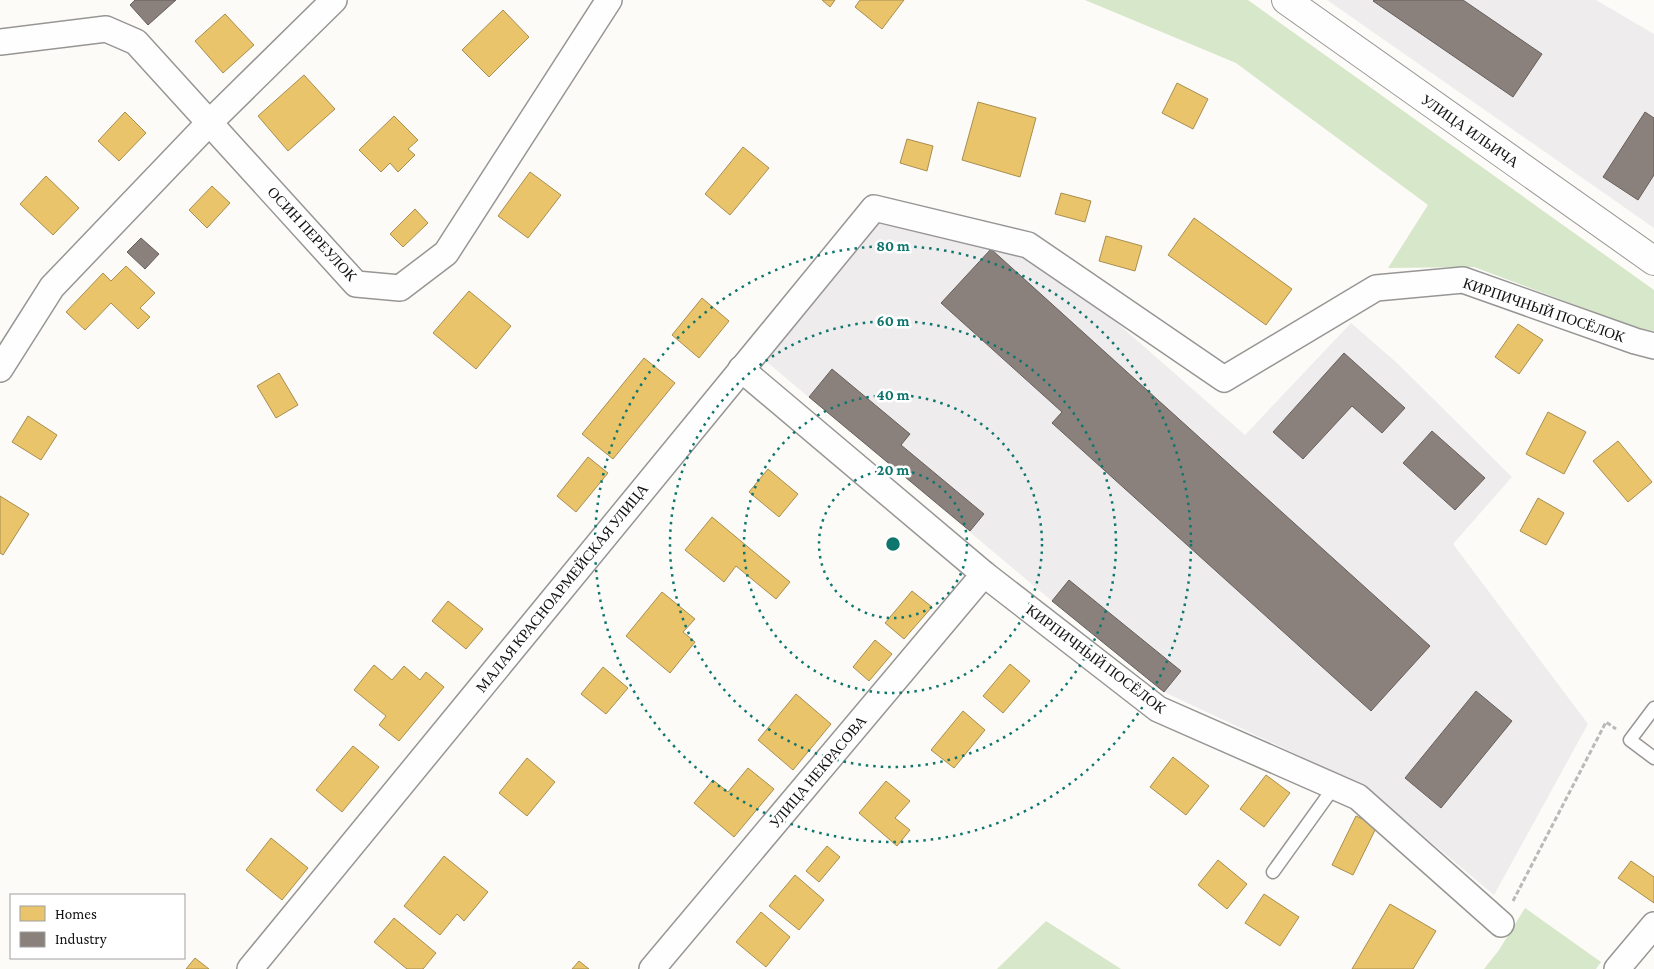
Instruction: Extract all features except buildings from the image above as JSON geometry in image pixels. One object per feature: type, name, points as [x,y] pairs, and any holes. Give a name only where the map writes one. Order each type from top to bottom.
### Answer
[{"type":"street","points":[[0,369],[52,286],[209,123],[334,0]]},
{"type":"street","name":"ОСИН ПЕРЕУЛОК","points":[[0,42],[106,29],[136,42],[356,284],[400,288],[446,253],[609,0]]},
{"type":"street","name":"УЛИЦА ИЛЬИЧА","points":[[1286,0],[1654,261]]},
{"type":"street","name":"КИРПИЧНЫЙ ПОСЁЛОК","points":[[874,208],[1028,245],[1224,379],[1376,288],[1463,280],[1654,346]]},
{"type":"street","name":"МАЛАЯ КРАСНОАРМЕЙСКАЯ УЛИЦА","points":[[250,969],[874,208]]},
{"type":"street","name":"КИРПИЧНЫЙ ПОСЁЛОК","points":[[741,369],[984,574],[1158,709],[1358,797],[1501,924]]},
{"type":"street","name":"УЛИЦА НЕКРАСОВА","points":[[652,969],[984,574]]},
{"type":"street","points":[[1617,969],[1654,925]]},
{"type":"lane","points":[[1654,708],[1630,740],[1654,758]]},
{"type":"lane","points":[[1273,872],[1334,787]]},
{"type":"path","points":[[1501,924],[1606,722],[1630,740]]},
{"type":"shaded area","points":[[1327,0],[1596,0],[1654,34],[1654,228]]},
{"type":"shaded area","points":[[874,208],[1028,245],[1245,435],[1351,323],[1397,363],[1512,477],[1453,544],[1588,724],[1494,895],[1364,786],[1164,692],[1052,601],[756,353]]},
{"type":"green space","points":[[1085,0],[1248,0],[1654,290],[1654,331],[1634,327],[1474,267],[1388,268],[1428,205],[1236,63]]},
{"type":"green space","points":[[1525,908],[1601,962],[1596,969],[1484,969],[1499,950]]},
{"type":"green space","points":[[1046,921],[1121,969],[997,969]]}]
